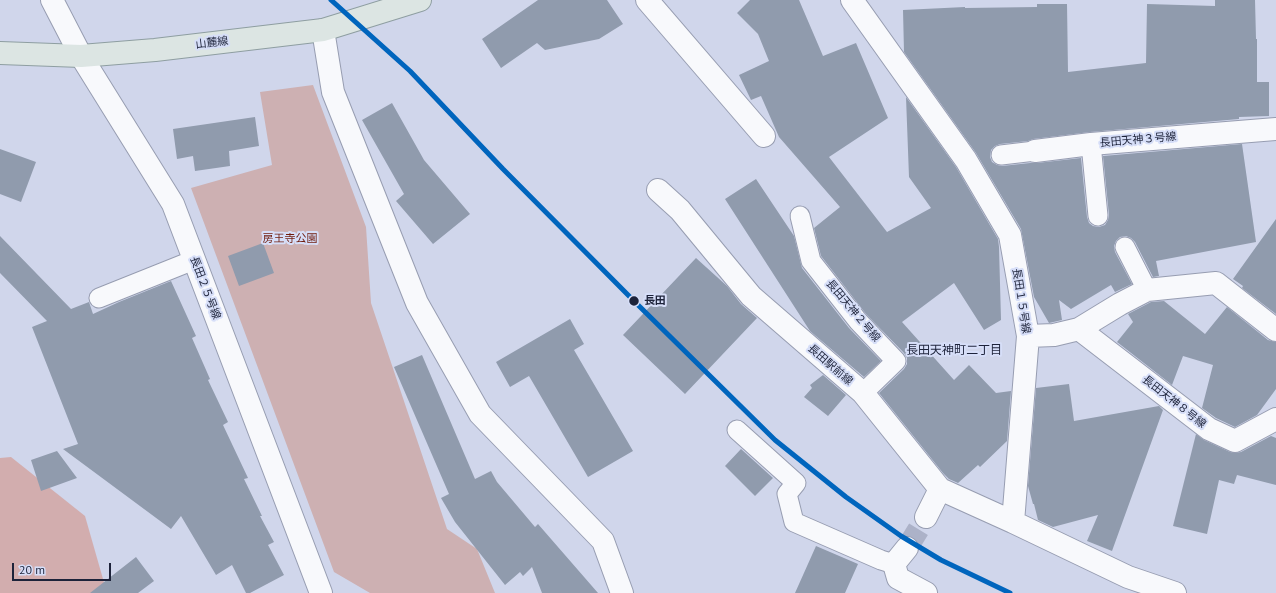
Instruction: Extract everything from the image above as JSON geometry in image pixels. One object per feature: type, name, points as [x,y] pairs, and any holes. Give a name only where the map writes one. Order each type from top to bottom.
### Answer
[{"type":"main road","name":"山麓線","points":[[0,53],[81,56],[155,50],[323,30],[420,0]]},
{"type":"street","name":"長田２５号線","points":[[52,0],[81,56],[173,204],[321,593]]},
{"type":"street","points":[[647,0],[764,136]]},
{"type":"street","name":"長田１５号線","points":[[852,0],[966,160],[1010,235],[1028,336],[1013,522]]},
{"type":"street","points":[[323,30],[333,92],[417,303],[480,414],[603,541],[622,593]]},
{"type":"street","name":"長田天神３号線","points":[[1035,151],[1091,144],[1276,129]]},
{"type":"street","name":"長田駅前線","points":[[658,190],[680,210],[751,296],[863,393],[940,489],[1013,522]]},
{"type":"street","points":[[1028,336],[1054,335],[1079,329],[1120,304],[1147,290],[1216,283],[1276,330]]},
{"type":"street","name":"長田天神８号線","points":[[1079,329],[1209,429],[1215,432],[1235,441],[1276,419]]},
{"type":"street","points":[[926,517],[940,489]]},
{"type":"street","points":[[1013,522],[1128,577],[1176,593]]},
{"type":"street","points":[[907,548],[894,564],[898,578],[926,593]]},
{"type":"lane","points":[[1091,144],[1098,216]]},
{"type":"lane","name":"長田天神３号線","points":[[1001,155],[1035,151]]},
{"type":"lane","name":"長田天神２号線","points":[[800,216],[811,261],[858,321],[896,360],[863,393]]},
{"type":"lane","points":[[1125,247],[1147,290]]},
{"type":"lane","points":[[99,298],[194,260]]},
{"type":"lane","points":[[737,430],[796,483],[787,494],[794,522],[881,560],[894,564]]},
{"type":"green space","name":"房王寺公園","points":[[313,85],[366,227],[371,303],[447,529],[477,549],[495,593],[370,593],[334,572],[191,188],[272,165],[260,92]]},
{"type":"shaded area","points":[[11,457],[85,516],[105,586],[94,593],[0,593],[0,458]]},
{"type":"building","points":[[538,0],[607,0],[623,24],[599,39],[545,50],[537,43],[501,68],[482,39]]},
{"type":"building","points":[[750,0],[799,0],[823,56],[856,43],[888,118],[829,157],[887,232],[931,208],[909,177],[906,97],[956,167],[998,239],[1001,320],[984,330],[954,283],[902,322],[954,380],[969,365],[996,393],[1011,391],[1007,441],[980,467],[978,465],[958,483],[949,479],[943,473],[879,393],[904,369],[907,364],[907,358],[904,353],[866,314],[821,256],[814,228],[840,207],[779,137],[761,96],[751,100],[739,75],[769,61],[758,34],[737,13]]},
{"type":"building","points":[[1215,0],[1255,0],[1257,82],[1269,82],[1269,116],[1239,117],[1239,119],[1090,132],[1033,139],[995,146],[991,150],[990,157],[992,162],[1002,166],[1081,158],[1087,217],[1089,223],[1093,226],[1099,227],[1105,225],[1109,215],[1103,156],[1242,144],[1256,242],[1156,261],[1159,276],[1153,277],[1135,242],[1126,236],[1120,237],[1114,246],[1115,252],[1132,284],[1115,292],[1111,285],[1071,309],[1059,300],[1062,320],[1049,323],[1034,297],[1021,229],[976,153],[904,52],[903,10],[965,7],[1037,7],[1037,4],[1067,4],[1068,72],[1146,63],[1147,4],[1215,6]]},
{"type":"building","points":[[392,103],[424,160],[470,214],[433,244],[396,201],[404,194],[362,120]]},
{"type":"building","points":[[255,117],[259,146],[229,151],[230,166],[195,171],[193,156],[177,159],[173,129]]},
{"type":"building","points":[[0,149],[36,162],[21,202],[0,194]]},
{"type":"building","points":[[756,179],[794,236],[802,268],[849,328],[881,361],[864,377],[810,331],[725,199]]},
{"type":"building","points":[[1276,219],[1276,314],[1242,288],[1243,286],[1233,279]]},
{"type":"building","points":[[0,236],[71,309],[89,302],[93,314],[171,281],[196,336],[192,338],[210,379],[208,380],[228,422],[223,425],[248,478],[244,479],[262,516],[260,516],[274,542],[268,545],[284,575],[250,593],[246,593],[232,565],[216,575],[181,516],[171,529],[63,449],[78,444],[32,327],[47,321],[0,273]]},
{"type":"building","points":[[263,243],[274,273],[239,286],[228,256]]},
{"type":"building","points":[[696,258],[727,286],[741,304],[757,318],[685,394],[623,335]]},
{"type":"building","points":[[1164,301],[1205,334],[1227,307],[1268,340],[1276,342],[1276,389],[1257,415],[1235,427],[1216,418],[1202,408],[1213,365],[1183,356],[1172,385],[1117,342],[1133,322],[1128,314],[1151,302]]},
{"type":"building","points":[[570,319],[584,344],[574,350],[633,451],[588,477],[529,376],[510,387],[496,362]]},
{"type":"building","points":[[422,355],[475,479],[491,471],[497,482],[535,527],[538,524],[598,593],[542,593],[532,567],[523,576],[520,572],[505,585],[455,522],[441,498],[449,494],[394,367]]},
{"type":"building","points":[[823,375],[846,395],[828,416],[804,397],[812,388],[810,385]]},
{"type":"building","points":[[1069,384],[1074,421],[1159,406],[1163,410],[1112,551],[1087,541],[1098,515],[1053,527],[1038,520],[1028,486],[1036,388]]},
{"type":"building","points":[[1196,434],[1204,440],[1235,453],[1241,452],[1271,436],[1276,438],[1276,485],[1237,475],[1234,484],[1219,480],[1207,534],[1173,526]]},
{"type":"building","points":[[741,449],[773,478],[755,496],[725,466]]},
{"type":"building","points":[[57,451],[77,478],[41,491],[31,460]]},
{"type":"building","points":[[816,546],[858,564],[845,593],[795,593]]},
{"type":"building","points":[[136,557],[154,581],[138,593],[90,593]]},
{"type":"tunnel","points":[[907,548],[926,517]]},
{"type":"transit line","points":[[331,0],[410,71],[503,169],[775,440],[846,497],[901,536],[941,560],[1010,593]]},
{"type":"place","name":"長田","points":[[634,301]]},
{"type":"district","name":"長田天神町二丁目","points":[[954,351]]}]
